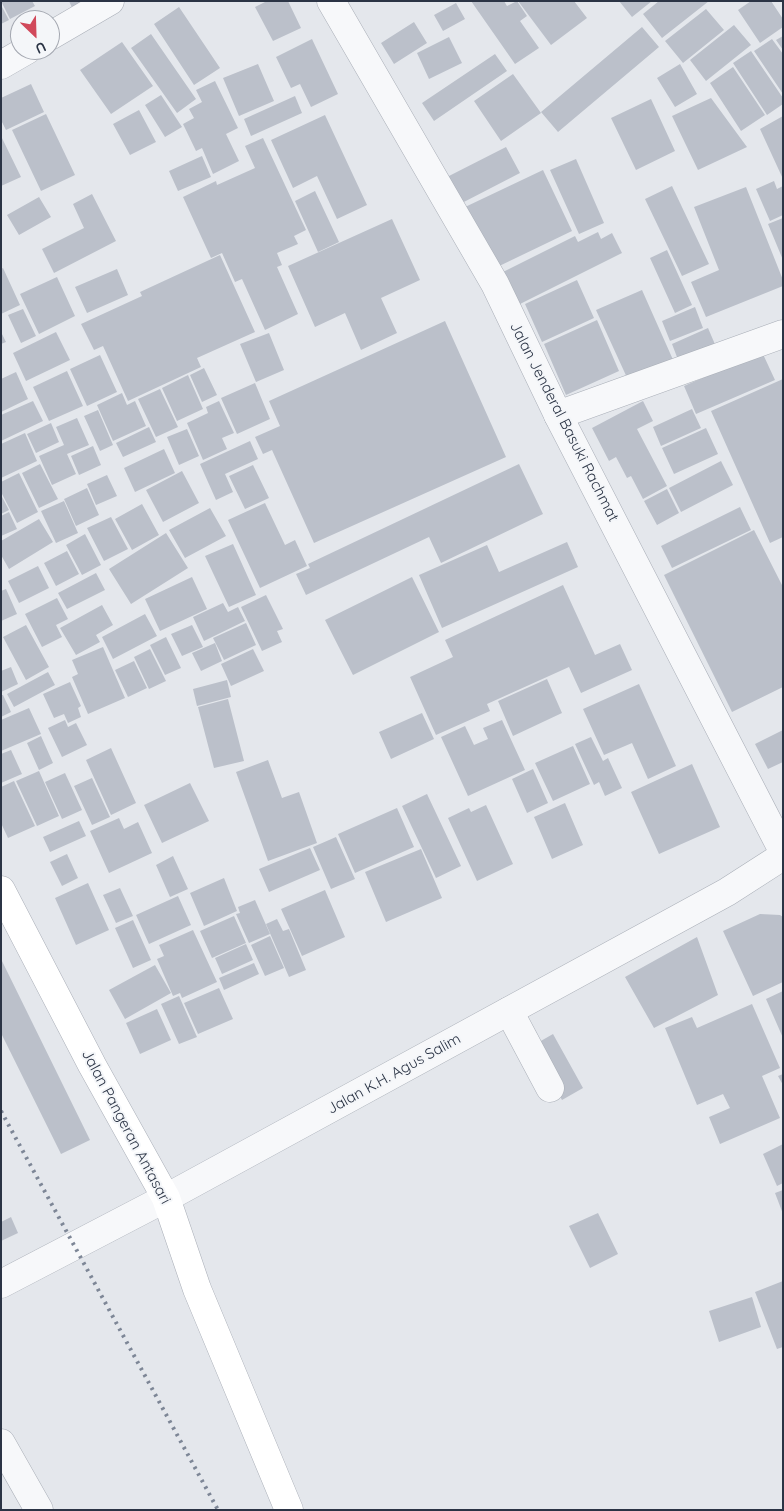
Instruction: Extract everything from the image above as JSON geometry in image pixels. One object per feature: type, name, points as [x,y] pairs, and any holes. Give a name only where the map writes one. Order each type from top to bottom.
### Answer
[{"type":"main road","name":"Jalan Pangeran Antasari","points":[[1,890],[92,1065],[166,1198],[198,1289],[289,1510]]},
{"type":"street","points":[[60,30],[110,1]]},
{"type":"street","name":"Jalan Jenderal Basuki Rachmat","points":[[330,1],[495,284],[558,415],[783,851]]},
{"type":"street","points":[[558,415],[783,334]]},
{"type":"street","name":"Jalan K.H. Agus Salim","points":[[1,1284],[166,1198],[727,892],[783,856]]},
{"type":"street","points":[[509,1011],[550,1088]]},
{"type":"street","points":[[1,1443],[39,1510]]},
{"type":"building","points":[[1,1],[32,1],[35,6],[27,10],[10,10],[10,19]]},
{"type":"building","points":[[69,1],[95,1],[74,12]]},
{"type":"building","points":[[267,1],[288,1],[301,28],[273,41],[255,7]]},
{"type":"building","points":[[471,1],[504,1],[507,6],[517,1],[527,16],[520,21],[539,48],[515,64]]},
{"type":"building","points":[[518,1],[574,1],[587,18],[551,45]]},
{"type":"building","points":[[619,1],[652,1],[632,17]]},
{"type":"building","points":[[659,1],[709,1],[662,38],[643,14]]},
{"type":"building","points":[[751,1],[771,1],[783,19],[783,27],[760,43],[738,10]]},
{"type":"building","points":[[456,3],[465,19],[443,31],[434,15]]},
{"type":"building","points":[[1,5],[9,20],[1,24]]},
{"type":"building","points":[[179,7],[220,68],[194,85],[154,24]]},
{"type":"building","points":[[706,9],[724,30],[683,63],[665,41]]},
{"type":"building","points":[[414,22],[427,43],[394,64],[381,43]]},
{"type":"building","points":[[734,25],[751,45],[706,81],[690,60]]},
{"type":"building","points":[[642,27],[659,47],[558,132],[541,112]]},
{"type":"building","points":[[151,34],[196,99],[177,113],[131,48]]},
{"type":"building","points":[[783,36],[783,50],[776,40]]},
{"type":"building","points":[[449,37],[462,63],[429,79],[417,53]]},
{"type":"building","points":[[312,39],[338,94],[311,107],[300,84],[291,88],[276,57]]},
{"type":"building","points":[[772,39],[783,54],[783,94],[754,51]]},
{"type":"building","points":[[122,42],[153,86],[111,114],[80,70]]},
{"type":"building","points":[[751,51],[783,98],[783,104],[767,115],[733,63]]},
{"type":"building","points":[[495,54],[507,71],[434,121],[422,103]]},
{"type":"building","points":[[258,64],[274,101],[239,116],[223,78]]},
{"type":"building","points":[[680,64],[697,94],[675,107],[657,78]]},
{"type":"building","points":[[733,67],[765,115],[741,131],[710,83]]},
{"type":"building","points":[[513,74],[541,113],[501,141],[474,101]]},
{"type":"building","points":[[215,81],[238,128],[226,134],[239,161],[213,174],[202,148],[196,151],[183,124],[194,118],[189,109],[202,102],[196,90]]},
{"type":"building","points":[[31,84],[44,112],[6,130],[1,120],[1,98]]},
{"type":"building","points":[[161,95],[182,127],[165,137],[145,105]]},
{"type":"building","points":[[295,96],[302,113],[251,136],[244,119]]},
{"type":"building","points":[[711,98],[747,147],[698,170],[672,116]]},
{"type":"building","points":[[651,99],[675,151],[636,170],[611,118]]},
{"type":"building","points":[[139,110],[156,142],[130,155],[113,124]]},
{"type":"building","points":[[46,114],[75,175],[41,191],[12,130]]},
{"type":"building","points":[[325,115],[367,205],[337,219],[317,176],[293,188],[271,140]]},
{"type":"building","points":[[783,116],[783,179],[760,129]]},
{"type":"building","points":[[1,136],[21,177],[1,186]]},
{"type":"building","points":[[263,138],[306,230],[294,236],[298,244],[277,253],[282,265],[277,267],[298,314],[265,330],[242,279],[235,282],[222,253],[211,258],[183,197],[216,181],[217,185],[255,168],[245,146]]},
{"type":"building","points":[[506,147],[520,173],[460,204],[447,177]]},
{"type":"building","points":[[202,156],[211,177],[178,191],[169,171]]},
{"type":"building","points":[[576,159],[604,223],[579,234],[550,170]]},
{"type":"building","points":[[543,170],[572,231],[493,269],[463,208]]},
{"type":"building","points":[[774,181],[777,189],[783,186],[783,215],[770,221],[756,189]]},
{"type":"building","points":[[672,186],[709,264],[682,276],[645,199]]},
{"type":"building","points":[[746,187],[783,280],[783,286],[706,317],[691,282],[719,270],[694,207]]},
{"type":"building","points":[[315,191],[339,242],[318,252],[295,201]]},
{"type":"building","points":[[92,194],[116,241],[54,273],[42,249],[84,228],[73,204]]},
{"type":"building","points":[[39,197],[51,217],[19,235],[7,215]]},
{"type":"building","points":[[783,218],[783,260],[768,224]]},
{"type":"building","points":[[392,219],[420,280],[381,298],[397,333],[361,350],[345,313],[315,327],[288,266]]},
{"type":"building","points":[[598,232],[601,239],[612,233],[622,253],[514,307],[497,275],[575,236],[578,242]]},
{"type":"building","points":[[667,250],[692,305],[675,313],[650,258]]},
{"type":"building","points":[[220,255],[255,332],[197,358],[201,367],[128,401],[103,346],[94,350],[81,324],[142,296],[140,292]]},
{"type":"building","points":[[3,268],[20,305],[1,314],[1,269]]},
{"type":"building","points":[[117,269],[128,295],[87,313],[75,287]]},
{"type":"building","points":[[57,277],[75,316],[39,334],[20,294]]},
{"type":"building","points":[[577,280],[594,318],[542,342],[525,304]]},
{"type":"building","points":[[642,290],[674,362],[629,382],[596,310]]},
{"type":"building","points":[[695,307],[703,328],[670,341],[662,321]]},
{"type":"building","points":[[23,309],[36,336],[21,343],[8,315]]},
{"type":"building","points":[[597,320],[619,371],[566,395],[544,344]]},
{"type":"building","points":[[445,321],[506,457],[314,543],[272,450],[263,454],[255,437],[280,426],[269,401]]},
{"type":"building","points":[[708,328],[717,349],[680,365],[672,344]]},
{"type":"building","points":[[1,332],[6,342],[1,344]]},
{"type":"building","points":[[56,332],[70,360],[26,381],[13,353]]},
{"type":"building","points":[[269,333],[284,370],[256,382],[240,344]]},
{"type":"building","points":[[762,352],[775,380],[696,414],[684,386]]},
{"type":"building","points":[[100,355],[117,392],[87,406],[70,369]]},
{"type":"building","points":[[204,368],[217,395],[202,402],[190,375]]},
{"type":"building","points":[[67,371],[83,406],[49,421],[33,387]]},
{"type":"building","points":[[16,372],[28,399],[1,412],[1,379]]},
{"type":"building","points":[[188,375],[203,409],[177,421],[162,388]]},
{"type":"building","points":[[783,379],[783,537],[770,543],[711,411]]},
{"type":"building","points":[[255,383],[270,419],[237,434],[221,398]]},
{"type":"building","points":[[160,389],[178,427],[156,437],[138,399]]},
{"type":"building","points":[[122,393],[127,405],[135,401],[146,426],[113,441],[97,405]]},
{"type":"building","points":[[33,401],[43,421],[1,441],[1,415]]},
{"type":"building","points":[[219,401],[234,433],[222,438],[227,449],[203,460],[187,423],[208,413],[206,407]]},
{"type":"building","points":[[643,401],[653,421],[637,429],[667,486],[643,499],[631,476],[627,478],[616,457],[609,461],[592,428]]},
{"type":"building","points":[[692,409],[701,428],[661,446],[653,427]]},
{"type":"building","points":[[98,410],[113,445],[100,451],[84,416]]},
{"type":"building","points":[[77,418],[89,445],[67,454],[76,474],[52,485],[39,456],[64,445],[56,427]]},
{"type":"building","points":[[51,423],[59,442],[36,453],[27,434]]},
{"type":"building","points":[[149,427],[156,442],[123,457],[116,443]]},
{"type":"building","points":[[706,428],[718,454],[674,474],[662,448]]},
{"type":"building","points":[[187,429],[199,456],[179,465],[167,437]]},
{"type":"building","points":[[25,433],[37,461],[1,478],[1,444]]},
{"type":"building","points":[[250,441],[258,459],[225,474],[233,492],[216,500],[200,464]]},
{"type":"building","points":[[93,446],[101,465],[79,475],[71,456]]},
{"type":"building","points":[[164,449],[175,473],[135,492],[124,468]]},
{"type":"building","points":[[721,461],[733,485],[681,512],[669,488]]},
{"type":"building","points":[[40,464],[58,499],[39,508],[22,473]]},
{"type":"building","points":[[519,464],[543,514],[441,563],[429,537],[306,595],[296,574],[310,568],[308,564]]},
{"type":"building","points":[[253,465],[269,498],[245,509],[229,476]]},
{"type":"building","points":[[182,471],[199,503],[163,522],[146,490]]},
{"type":"building","points":[[19,473],[38,512],[17,523],[1,492],[1,482]]},
{"type":"building","points":[[107,475],[117,496],[96,505],[87,484]]},
{"type":"building","points":[[87,488],[99,515],[76,526],[64,499]]},
{"type":"building","points":[[667,489],[679,513],[657,525],[644,501]]},
{"type":"building","points":[[1,495],[9,510],[1,514]]},
{"type":"building","points":[[64,501],[78,533],[56,543],[41,511]]},
{"type":"building","points":[[265,503],[285,545],[295,540],[307,566],[260,588],[228,520]]},
{"type":"building","points":[[142,504],[159,535],[132,550],[115,519]]},
{"type":"building","points":[[740,507],[751,530],[672,568],[661,546]]},
{"type":"building","points":[[210,508],[226,536],[185,558],[169,530]]},
{"type":"building","points":[[9,512],[17,529],[1,536],[1,516]]},
{"type":"building","points":[[111,517],[128,549],[104,561],[87,528]]},
{"type":"building","points":[[39,519],[53,542],[9,569],[1,555],[1,541]]},
{"type":"building","points":[[754,530],[783,587],[783,687],[732,712],[664,575]]},
{"type":"building","points":[[166,533],[188,568],[131,604],[109,569]]},
{"type":"building","points":[[85,534],[101,565],[82,575],[66,545]]},
{"type":"building","points":[[567,542],[578,567],[442,628],[419,575],[487,545],[499,572]]},
{"type":"building","points":[[233,544],[256,595],[229,607],[205,556]]},
{"type":"building","points":[[67,551],[79,574],[56,586],[44,563]]},
{"type":"building","points":[[38,566],[49,588],[19,603],[8,581]]},
{"type":"building","points":[[96,573],[105,590],[67,609],[58,593]]},
{"type":"building","points":[[192,577],[207,609],[160,631],[145,599]]},
{"type":"building","points":[[412,577],[439,632],[353,675],[325,620]]},
{"type":"building","points":[[563,585],[595,655],[620,644],[632,670],[581,693],[569,667],[487,704],[490,711],[436,735],[410,677],[453,657],[445,640]]},
{"type":"building","points":[[6,589],[17,614],[1,621],[1,591]]},
{"type":"building","points":[[266,595],[283,629],[277,631],[282,642],[262,651],[241,607]]},
{"type":"building","points":[[57,598],[68,619],[56,625],[62,637],[42,647],[25,614]]},
{"type":"building","points":[[223,603],[228,612],[238,607],[245,621],[204,641],[193,617]]},
{"type":"building","points":[[102,605],[113,625],[96,635],[100,642],[76,655],[60,628]]},
{"type":"building","points":[[145,614],[157,636],[113,659],[102,637]]},
{"type":"building","points":[[246,623],[256,645],[224,660],[213,638]]},
{"type":"building","points":[[26,625],[49,667],[26,680],[3,637]]},
{"type":"building","points":[[192,625],[203,647],[182,656],[171,634]]},
{"type":"building","points":[[166,637],[181,668],[165,675],[150,645]]},
{"type":"building","points":[[215,643],[222,661],[201,671],[192,653]]},
{"type":"building","points":[[103,647],[125,698],[88,714],[72,677],[78,674],[72,660]]},
{"type":"building","points":[[150,649],[166,681],[149,689],[134,657]]},
{"type":"building","points":[[253,649],[264,671],[231,686],[221,664]]},
{"type":"building","points":[[134,661],[147,688],[128,697],[115,670]]},
{"type":"building","points":[[11,667],[18,684],[1,692],[1,671]]},
{"type":"building","points":[[48,672],[55,685],[14,707],[7,694]]},
{"type":"building","points":[[547,679],[562,713],[513,736],[498,701]]},
{"type":"building","points":[[227,680],[231,697],[197,706],[193,689]]},
{"type":"building","points":[[70,682],[81,706],[78,708],[81,717],[68,723],[64,714],[54,718],[43,694]]},
{"type":"building","points":[[639,684],[676,766],[648,779],[632,743],[604,755],[583,709]]},
{"type":"building","points":[[1,695],[3,695],[11,712],[1,717]]},
{"type":"building","points":[[228,699],[244,761],[214,768],[198,707]]},
{"type":"building","points":[[29,708],[41,734],[1,751],[1,720]]},
{"type":"building","points":[[422,713],[434,739],[391,759],[379,732]]},
{"type":"building","points":[[65,720],[68,727],[76,723],[87,745],[62,757],[48,728]]},
{"type":"building","points":[[502,720],[525,770],[468,796],[441,737],[465,726],[474,745],[488,739],[483,728]]},
{"type":"building","points":[[783,730],[783,762],[768,769],[755,744]]},
{"type":"building","points":[[41,736],[53,763],[39,770],[27,743]]},
{"type":"building","points":[[591,737],[603,761],[608,758],[622,788],[605,796],[599,782],[594,785],[575,744]]},
{"type":"building","points":[[573,746],[590,784],[553,801],[535,763]]},
{"type":"building","points":[[111,748],[136,803],[111,815],[86,760]]},
{"type":"building","points":[[11,750],[22,774],[1,783],[1,754]]},
{"type":"building","points":[[268,760],[282,798],[299,792],[317,843],[268,861],[236,772]]},
{"type":"building","points":[[692,764],[720,827],[659,854],[631,792]]},
{"type":"building","points":[[533,769],[548,803],[527,813],[512,779]]},
{"type":"building","points":[[39,771],[59,816],[37,826],[16,781]]},
{"type":"building","points":[[65,773],[82,810],[62,819],[45,782]]},
{"type":"building","points":[[92,778],[110,817],[92,825],[74,786]]},
{"type":"building","points":[[14,781],[35,826],[8,838],[1,823],[1,787]]},
{"type":"building","points":[[190,783],[209,821],[162,843],[144,805]]},
{"type":"building","points":[[427,794],[461,866],[436,878],[402,806]]},
{"type":"building","points":[[565,803],[583,845],[552,859],[534,817]]},
{"type":"building","points":[[486,805],[513,864],[477,881],[448,818],[469,808],[471,812]]},
{"type":"building","points":[[397,808],[414,847],[355,873],[338,834]]},
{"type":"building","points":[[119,818],[124,829],[138,822],[152,853],[109,873],[90,831]]},
{"type":"building","points":[[79,821],[86,836],[50,852],[43,837]]},
{"type":"building","points":[[336,837],[355,879],[331,889],[313,847]]},
{"type":"building","points":[[310,848],[320,870],[269,892],[259,869]]},
{"type":"building","points":[[421,849],[442,898],[386,922],[365,872]]},
{"type":"building","points":[[67,854],[78,878],[62,886],[50,862]]},
{"type":"building","points":[[173,856],[188,889],[170,897],[156,865]]},
{"type":"building","points":[[224,878],[237,911],[204,926],[190,893]]},
{"type":"building","points":[[88,883],[109,930],[76,945],[55,898]]},
{"type":"building","points":[[120,888],[133,916],[116,923],[103,895]]},
{"type":"building","points":[[325,890],[345,937],[302,956],[281,909]]},
{"type":"building","points":[[178,896],[191,925],[149,944],[136,915]]},
{"type":"building","points":[[255,900],[270,934],[249,943],[236,914],[240,913],[238,907]]},
{"type":"building","points":[[760,914],[780,915],[783,917],[783,982],[753,996],[723,931]]},
{"type":"building","points":[[234,916],[246,943],[212,958],[200,931]]},
{"type":"building","points":[[277,919],[283,931],[289,929],[306,970],[289,977],[266,924]]},
{"type":"building","points":[[133,920],[151,960],[133,968],[115,928]]},
{"type":"building","points":[[193,930],[217,982],[182,998],[180,993],[173,996],[157,959],[164,956],[159,945]]},
{"type":"building","points":[[270,936],[284,968],[265,976],[251,945]]},
{"type":"building","points":[[697,937],[718,995],[654,1028],[625,977]]},
{"type":"building","points":[[246,944],[253,960],[222,974],[215,958]]},
{"type":"building","points":[[1,959],[90,1140],[61,1154],[1,1033]]},
{"type":"building","points":[[254,963],[259,974],[224,990],[219,978]]},
{"type":"building","points":[[155,965],[171,993],[125,1019],[109,990]]},
{"type":"building","points":[[219,988],[233,1019],[198,1034],[184,1003]]},
{"type":"building","points":[[783,991],[783,1038],[766,999]]},
{"type":"building","points":[[179,996],[197,1037],[179,1044],[161,1004]]},
{"type":"building","points":[[752,1004],[780,1068],[762,1076],[780,1118],[720,1144],[709,1117],[730,1108],[723,1094],[697,1105],[665,1028],[692,1017],[697,1028]]},
{"type":"building","points":[[157,1009],[171,1040],[140,1054],[126,1023]]},
{"type":"building","points":[[553,1034],[583,1088],[562,1100],[532,1046]]},
{"type":"building","points":[[783,1074],[783,1085],[778,1076]]},
{"type":"building","points":[[783,1144],[783,1183],[777,1186],[763,1154]]},
{"type":"building","points":[[783,1190],[783,1214],[775,1193]]},
{"type":"building","points":[[598,1213],[618,1254],[590,1268],[569,1226]]},
{"type":"building","points":[[11,1217],[18,1233],[1,1241],[1,1222]]},
{"type":"building","points":[[783,1281],[783,1347],[777,1349],[755,1292]]},
{"type":"building","points":[[752,1297],[761,1327],[719,1342],[709,1311]]},
{"type":"railway","points":[[1,1111],[218,1510]]}]
